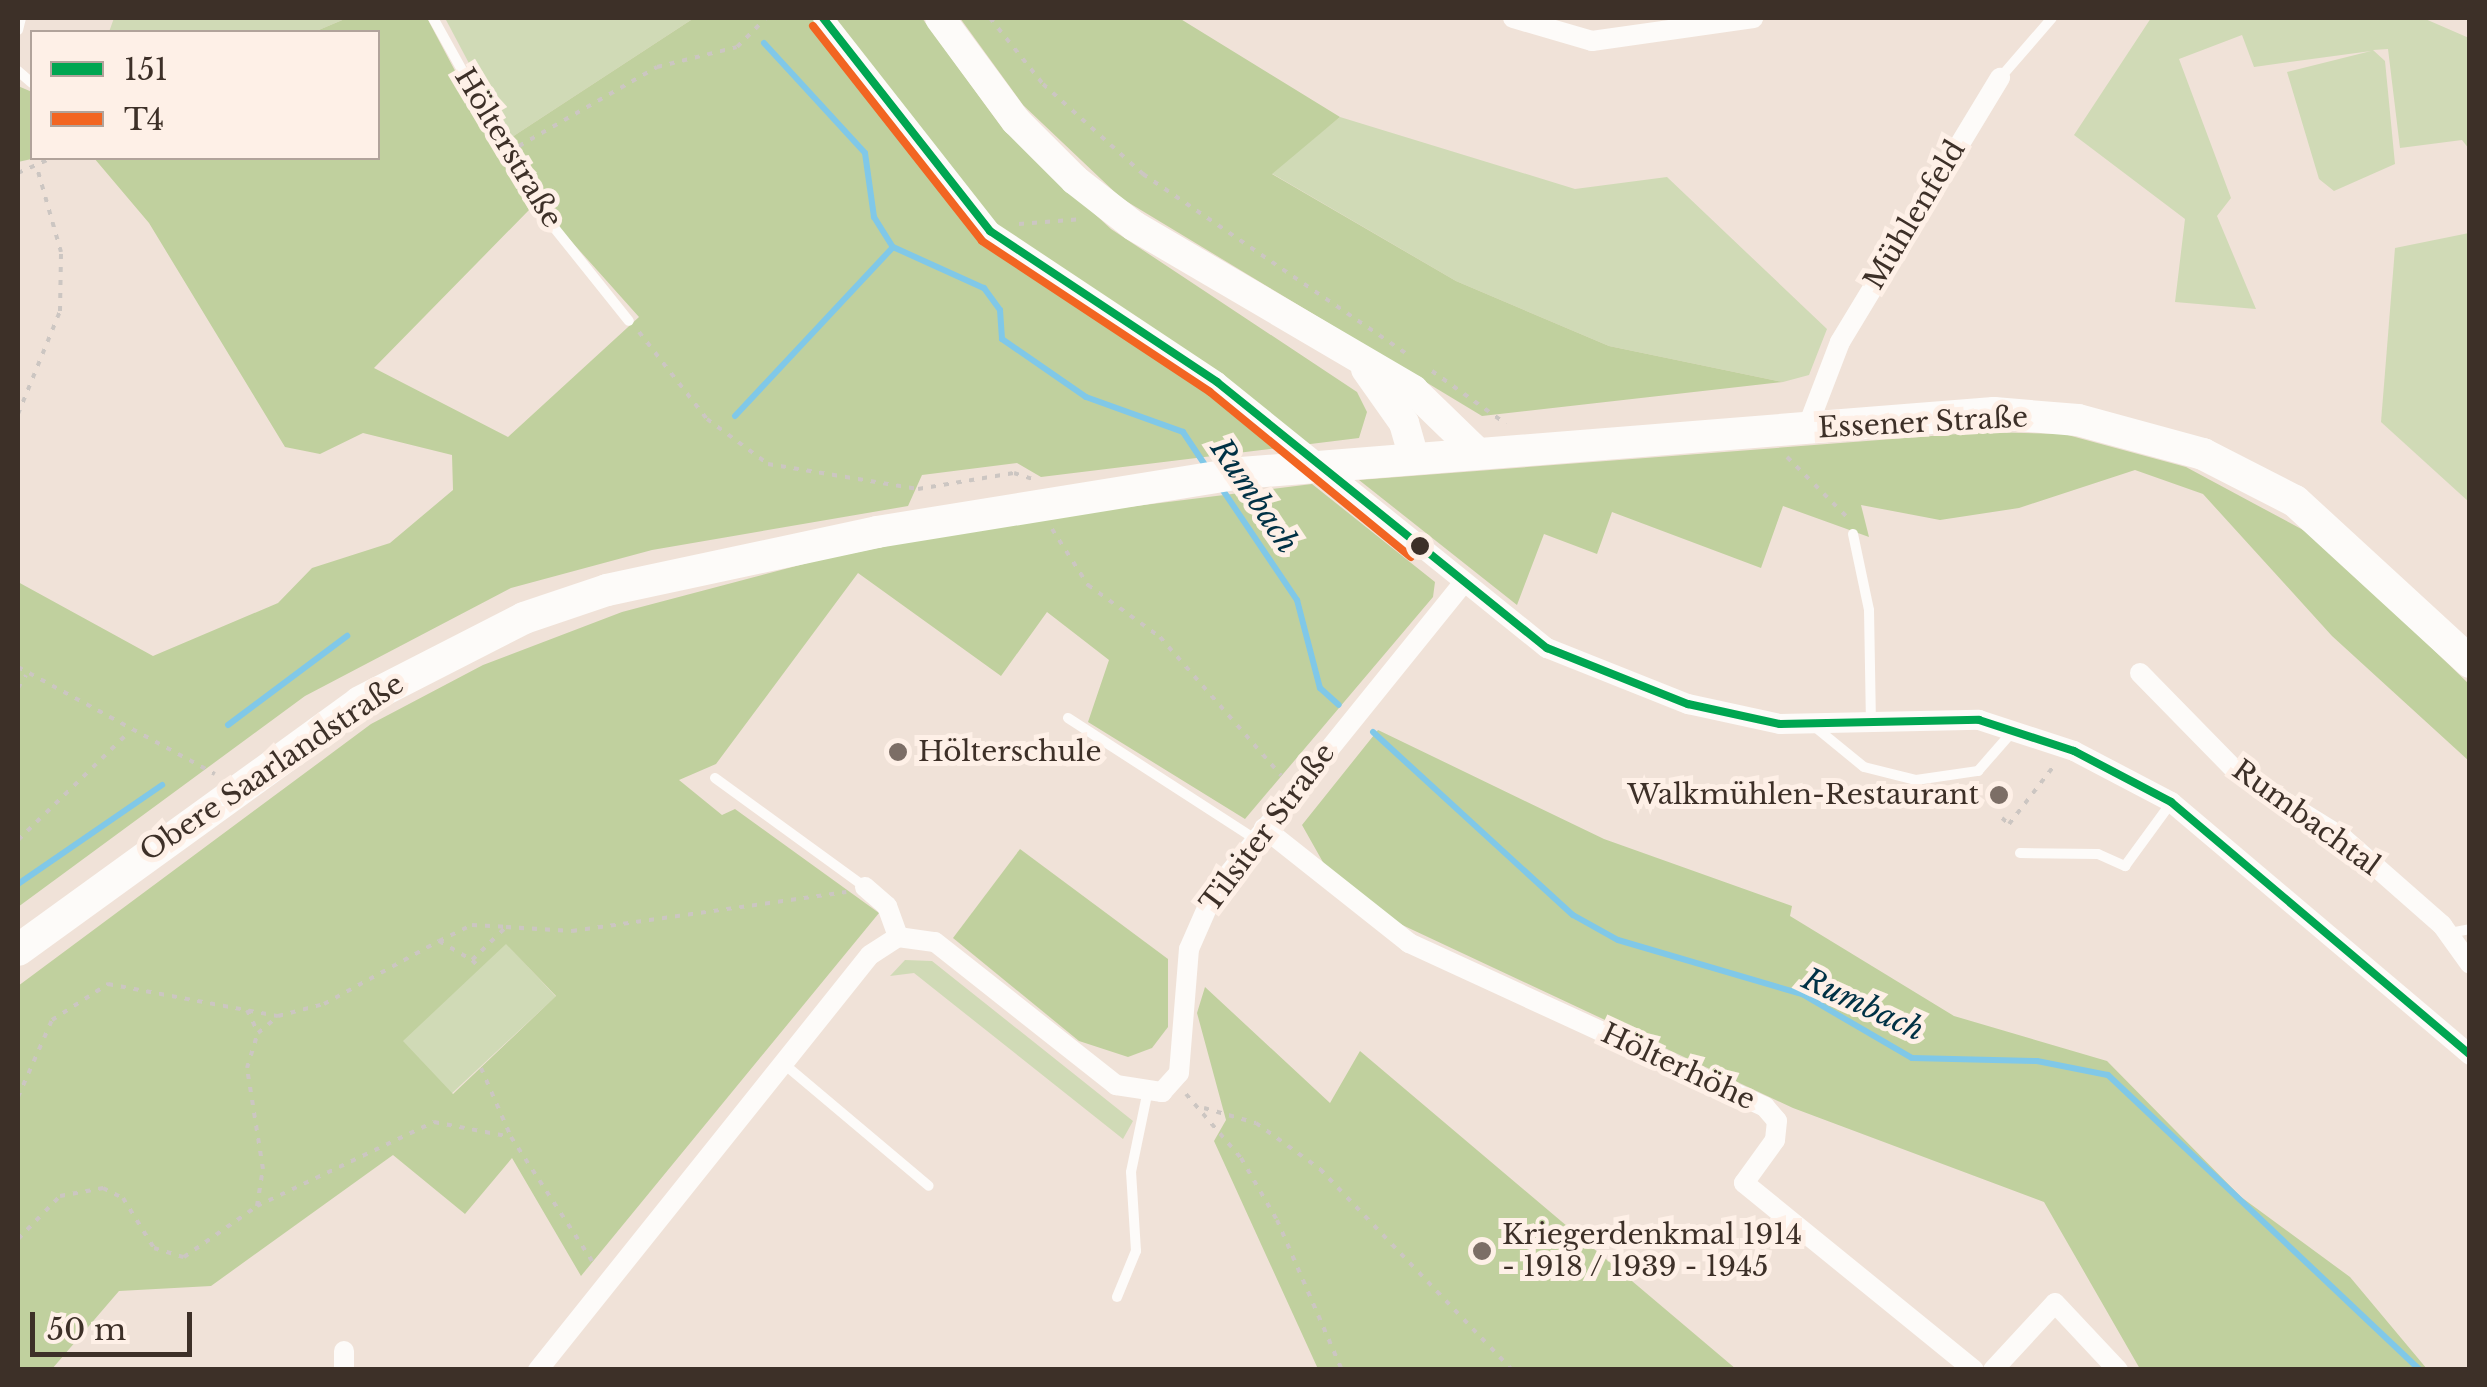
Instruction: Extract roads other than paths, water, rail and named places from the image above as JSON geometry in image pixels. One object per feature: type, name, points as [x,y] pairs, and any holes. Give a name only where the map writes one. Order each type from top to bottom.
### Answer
[{"type":"main road","points":[[940,18],[1016,121],[1134,226],[1412,390],[1478,452]]},
{"type":"main road","points":[[1358,359],[1404,424],[1414,458]]},
{"type":"main road","name":"Essener Straße","points":[[1351,461],[1994,413],[2078,420],[2203,454],[2295,501],[2470,662]]},
{"type":"main road","name":"Obere Saarlandstraße","points":[[18,950],[360,702],[524,618],[607,590],[1010,506],[1351,461]]},
{"type":"street","points":[[823,18],[990,232],[1218,382],[1464,582],[1594,672],[1688,704],[1815,727],[1979,720],[2014,728],[2070,750],[2172,802],[2470,1056]]},
{"type":"street","points":[[1513,18],[1592,41],[1753,18]]},
{"type":"street","name":"Mühlenfeld","points":[[1807,428],[1840,342],[2000,78]]},
{"type":"street","name":"Tilsiter Straße","points":[[1148,1096],[1179,1073],[1198,920],[1259,833],[1464,582]]},
{"type":"street","name":"Rumbachtal","points":[[2140,673],[2237,772],[2343,838],[2460,931],[2470,964]]},
{"type":"street","name":"Hölterhöhe","points":[[1259,833],[1409,943],[1765,1107],[1777,1121],[1774,1140],[1744,1183],[1974,1370]]},
{"type":"street","points":[[866,887],[887,906],[898,938]]},
{"type":"street","points":[[538,1370],[870,955],[898,938],[935,942],[1116,1085],[1148,1096]]},
{"type":"street","points":[[1993,1370],[2055,1303],[2118,1370]]},
{"type":"lane","points":[[18,30],[21,18]]},
{"type":"lane","name":"Hölterstraße","points":[[433,18],[506,153],[630,320]]},
{"type":"lane","name":"Mühlenfeld","points":[[2000,78],[2052,18]]},
{"type":"lane","points":[[1853,534],[1869,610],[1871,723]]},
{"type":"lane","points":[[1068,718],[1259,833]]},
{"type":"lane","points":[[1815,727],[1864,768],[1916,780],[1978,771],[2014,728]]},
{"type":"lane","points":[[715,778],[866,887]]},
{"type":"lane","points":[[2020,853],[2098,854],[2125,866],[2172,802]]},
{"type":"lane","points":[[784,1064],[929,1186]]},
{"type":"lane","points":[[1118,1298],[1136,1251],[1131,1172],[1148,1096]]},
{"type":"waterway","name":"Rumbach","points":[[764,43],[865,153],[874,217],[893,247],[984,288],[1000,310],[1002,339],[1086,397],[1183,432],[1207,468]]},
{"type":"waterway","points":[[735,416],[893,247]]},
{"type":"waterway","name":"Rumbach","points":[[1220,486],[1297,600],[1320,688],[1339,705]]},
{"type":"waterway","points":[[228,725],[347,636]]},
{"type":"waterway","name":"Rumbach","points":[[1373,732],[1573,915],[1618,940],[1802,994],[1912,1058],[2037,1061],[2108,1075],[2420,1370]]},
{"type":"waterway","points":[[18,884],[162,785]]},
{"type":"place","name":"Hölterschule","points":[[898,752]]},
{"type":"place","name":"Walkmühlen-Restaurant","points":[[1999,795]]},
{"type":"place","name":"Kriegerdenkmal 1914 - 1918 / 1939 - 1945","points":[[1482,1251]]}]
